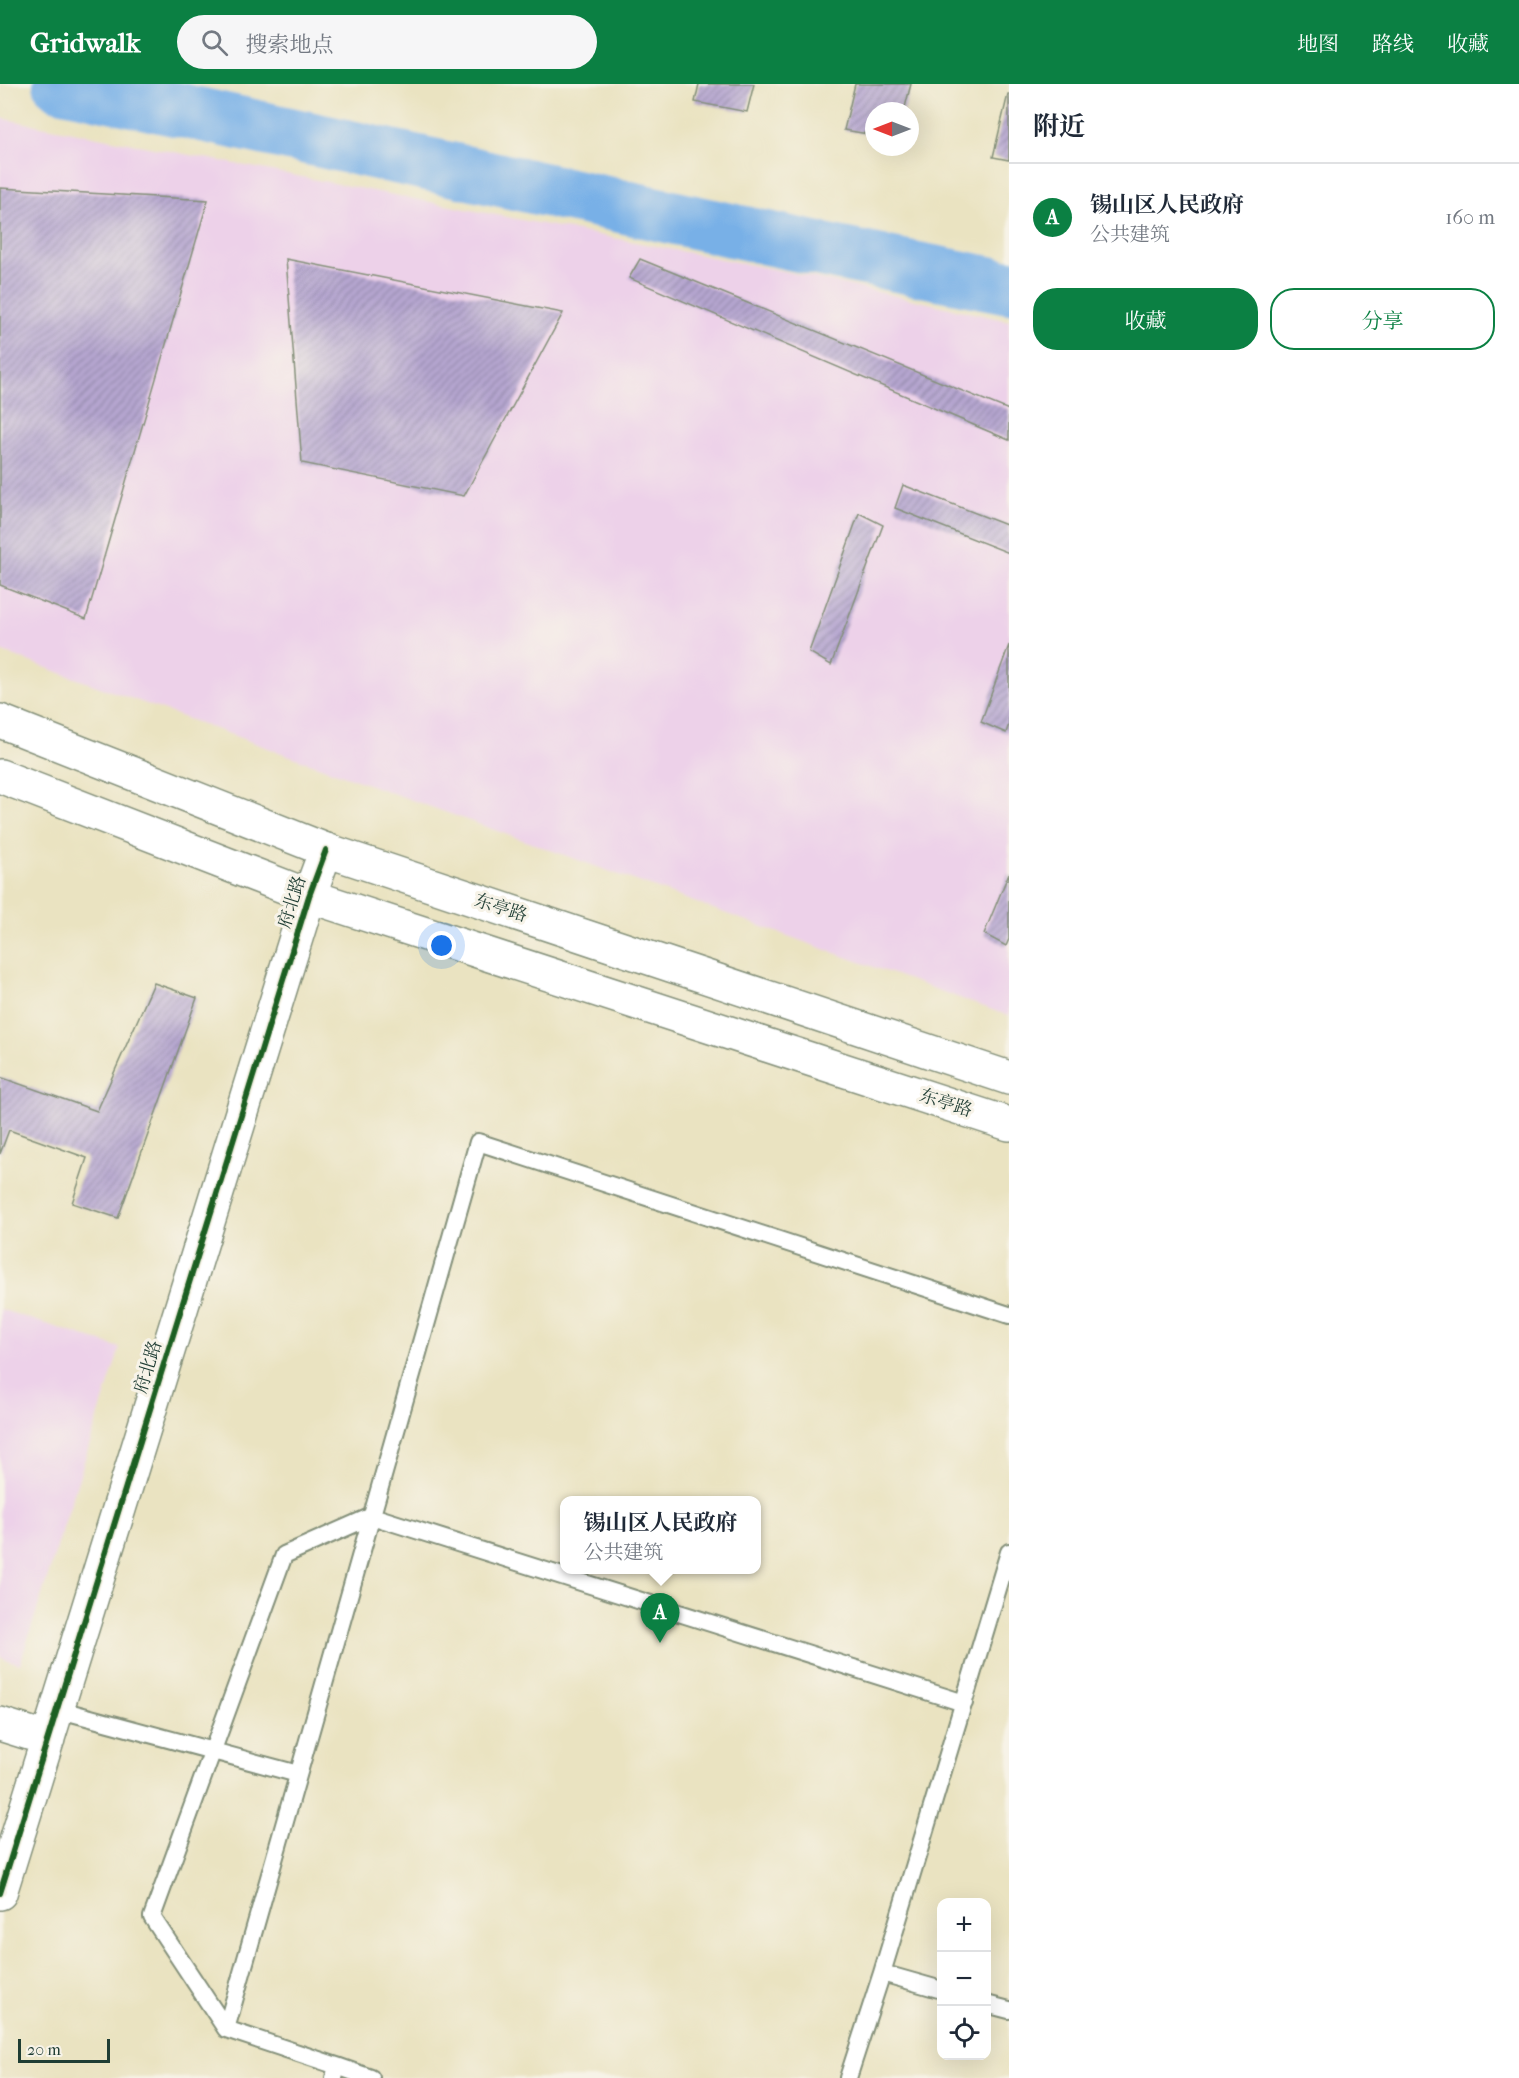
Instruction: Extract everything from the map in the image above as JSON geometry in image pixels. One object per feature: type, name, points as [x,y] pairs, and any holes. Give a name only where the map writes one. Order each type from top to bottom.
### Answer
[{"type":"main road","name":"东亭路","points":[[0,721],[326,850],[1009,1078]]},
{"type":"main road","name":"东亭路","points":[[0,776],[309,896],[1009,1124]]},
{"type":"main road","name":"府北路","points":[[0,1893],[309,896],[326,850]]},
{"type":"main road","points":[[0,1724],[53,1724]]},
{"type":"lane","points":[[226,2028],[478,1142],[1009,1315]]},
{"type":"lane","points":[[371,2078],[335,2072],[226,2028],[152,1917],[284,1555],[372,1516],[964,1703]]},
{"type":"lane","points":[[848,2078],[1009,1552]]},
{"type":"lane","points":[[53,1724],[212,1751],[298,1774]]},
{"type":"lane","points":[[882,1973],[937,1989]]},
{"type":"lane","points":[[991,2005],[1009,2010]]},
{"type":"shaded area","points":[[0,118],[788,272],[1009,321],[1009,1016],[0,651]]},
{"type":"shaded area","points":[[0,1309],[120,1348],[20,1664],[0,1657]]},
{"type":"building","points":[[699,84],[754,84],[747,112],[695,102]]},
{"type":"building","points":[[855,84],[911,84],[906,102],[865,102],[865,134],[844,130]]},
{"type":"building","points":[[1009,94],[1009,160],[993,157]]},
{"type":"building","points":[[0,188],[208,200],[86,619],[0,585]]},
{"type":"building","points":[[286,259],[563,313],[464,496],[302,463]]},
{"type":"building","points":[[640,259],[1009,410],[1009,440],[629,278]]},
{"type":"building","points":[[903,485],[1009,526],[1009,553],[895,508]]},
{"type":"building","points":[[859,513],[883,525],[831,665],[809,652]]},
{"type":"building","points":[[1009,645],[1009,724],[1006,733],[981,722]]},
{"type":"building","points":[[1009,873],[1009,939],[1006,946],[984,934]]},
{"type":"building","points":[[154,983],[197,998],[118,1218],[72,1203],[87,1158],[9,1130],[0,1154],[0,1077],[97,1111]]},
{"type":"waterway","points":[[60,84],[841,254],[1009,287]]},
{"type":"cycle path","points":[[0,1893],[309,896],[326,850]]},
{"type":"place","name":"锡山区人民政府","points":[[660,1643]]}]
